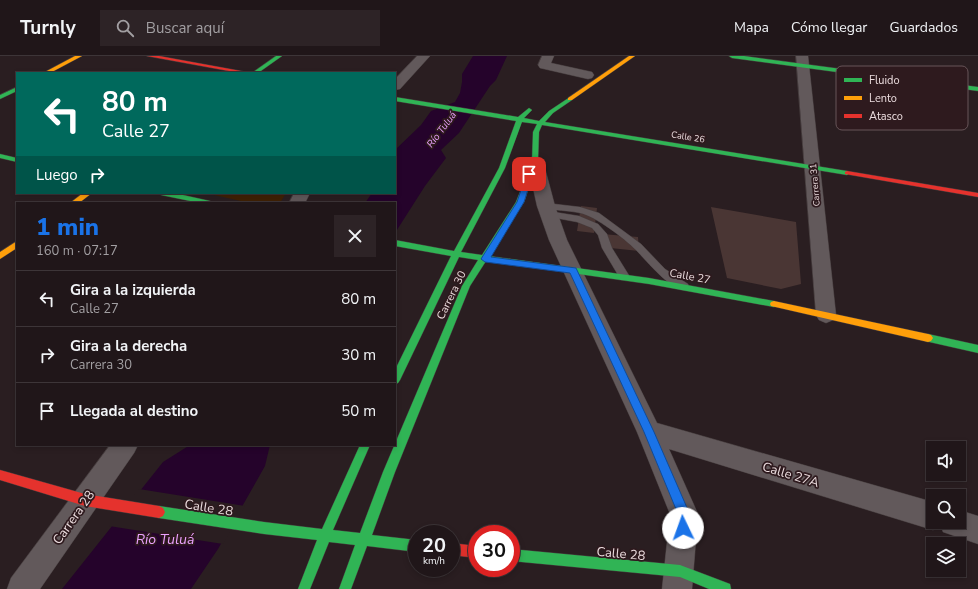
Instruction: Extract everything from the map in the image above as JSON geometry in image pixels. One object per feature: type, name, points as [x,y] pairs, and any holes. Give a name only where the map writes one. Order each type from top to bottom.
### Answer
[{"type":"main road","points":[[48,72],[79,56]]},
{"type":"main road","points":[[150,56],[243,72]]},
{"type":"main road","points":[[256,72],[279,56]]},
{"type":"main road","points":[[540,122],[551,112],[632,56]]},
{"type":"main road","points":[[732,56],[803,61],[836,66]]},
{"type":"main road","points":[[576,81],[591,73]]},
{"type":"main road","points":[[968,87],[978,89]]},
{"type":"main road","points":[[0,98],[16,89]]},
{"type":"main road","name":"Calle 26","points":[[396,99],[520,118],[978,195]]},
{"type":"main road","name":"Carrera 30","points":[[396,378],[419,327],[502,168],[513,133],[520,118],[537,105]]},
{"type":"main road","name":"Carrera 30","points":[[345,589],[408,422],[466,286],[485,259],[520,202],[535,161],[535,138],[540,122]]},
{"type":"main road","points":[[0,156],[16,160]]},
{"type":"main road","points":[[75,202],[87,194]]},
{"type":"main road","points":[[169,194],[205,202]]},
{"type":"main road","name":"Calle 27","points":[[396,243],[485,259],[573,270],[685,287],[826,315],[978,348]]},
{"type":"main road","points":[[0,256],[16,245]]},
{"type":"main road","points":[[304,589],[325,535],[365,446]]},
{"type":"main road","name":"Calle 28","points":[[0,475],[97,503],[264,528],[408,545]]},
{"type":"main road","name":"Calle 28","points":[[520,556],[678,580],[726,589]]},
{"type":"street","points":[[396,72],[410,56]]},
{"type":"street","points":[[396,85],[424,56]]},
{"type":"street","points":[[546,60],[591,73]]},
{"type":"street","name":"Carrera 31","points":[[803,61],[814,168],[826,315]]},
{"type":"street","points":[[535,161],[547,210],[558,240],[649,432],[684,514],[678,580]]},
{"type":"street","name":"Calle 27A","points":[[649,432],[926,514]]},
{"type":"street","name":"Carrera 28","points":[[22,589],[97,503],[125,446]]},
{"type":"street","points":[[966,526],[978,530]]},
{"type":"lane","points":[[547,210],[579,219],[595,226],[602,234],[607,248],[625,278]]},
{"type":"lane","points":[[547,210],[580,210],[596,215],[614,226],[638,246],[661,271],[685,287]]},
{"type":"shaded area","points":[[210,194],[285,194],[281,202],[246,202]]},
{"type":"water","name":"Río Tuluá","points":[[473,56],[507,56],[496,80],[490,86],[459,133],[441,150],[446,158],[425,186],[396,231],[396,202],[366,202],[371,194],[396,194],[396,149],[421,125],[431,111],[455,102],[460,93],[462,74]]},
{"type":"water","name":"Río Tuluá","points":[[188,446],[270,446],[265,466],[218,549],[191,589],[62,589],[163,462]]},
{"type":"pier","points":[[139,489],[245,506],[223,544],[109,526]]},
{"type":"building","points":[[581,206],[597,208],[594,233],[577,231]]},
{"type":"building","points":[[711,207],[796,222],[801,284],[781,289],[727,278]]},
{"type":"building","points":[[602,234],[638,237],[639,251],[601,247]]},
{"type":"traffic: fast","points":[[256,72],[279,56]]},
{"type":"traffic: fast","points":[[732,56],[836,70]]},
{"type":"traffic: fast","points":[[968,88],[978,89]]},
{"type":"traffic: fast","points":[[0,97],[16,89]]},
{"type":"traffic: fast","points":[[396,99],[847,173]]},
{"type":"traffic: fast","points":[[345,589],[389,472],[466,286],[520,202],[535,161],[536,132],[540,123],[551,112],[570,99]]},
{"type":"traffic: fast","points":[[396,378],[444,277],[502,168],[516,126],[520,119],[529,110]]},
{"type":"traffic: fast","points":[[0,156],[16,160]]},
{"type":"traffic: fast","points":[[169,194],[205,202]]},
{"type":"traffic: fast","points":[[396,243],[467,256],[649,281],[774,304]]},
{"type":"traffic: fast","points":[[928,338],[978,349]]},
{"type":"traffic: fast","points":[[304,589],[325,535],[365,446]]},
{"type":"traffic: fast","points":[[159,512],[264,528],[408,545]]},
{"type":"traffic: fast","points":[[520,556],[680,571],[725,589]]},
{"type":"traffic: slow","points":[[48,72],[79,56]]},
{"type":"traffic: slow","points":[[570,99],[632,56]]},
{"type":"traffic: slow","points":[[75,202],[87,194]]},
{"type":"traffic: slow","points":[[0,256],[16,245]]},
{"type":"traffic: slow","points":[[774,304],[928,338]]},
{"type":"traffic: jam","points":[[150,56],[243,72]]},
{"type":"traffic: jam","points":[[847,173],[978,195]]},
{"type":"traffic: jam","points":[[0,475],[85,500],[159,512]]},
{"type":"traffic: jam","points":[[460,550],[468,551]]},
{"type":"route","points":[[529,174],[520,202],[512,218],[485,259],[573,270],[649,432],[684,514],[683,528]]}]
